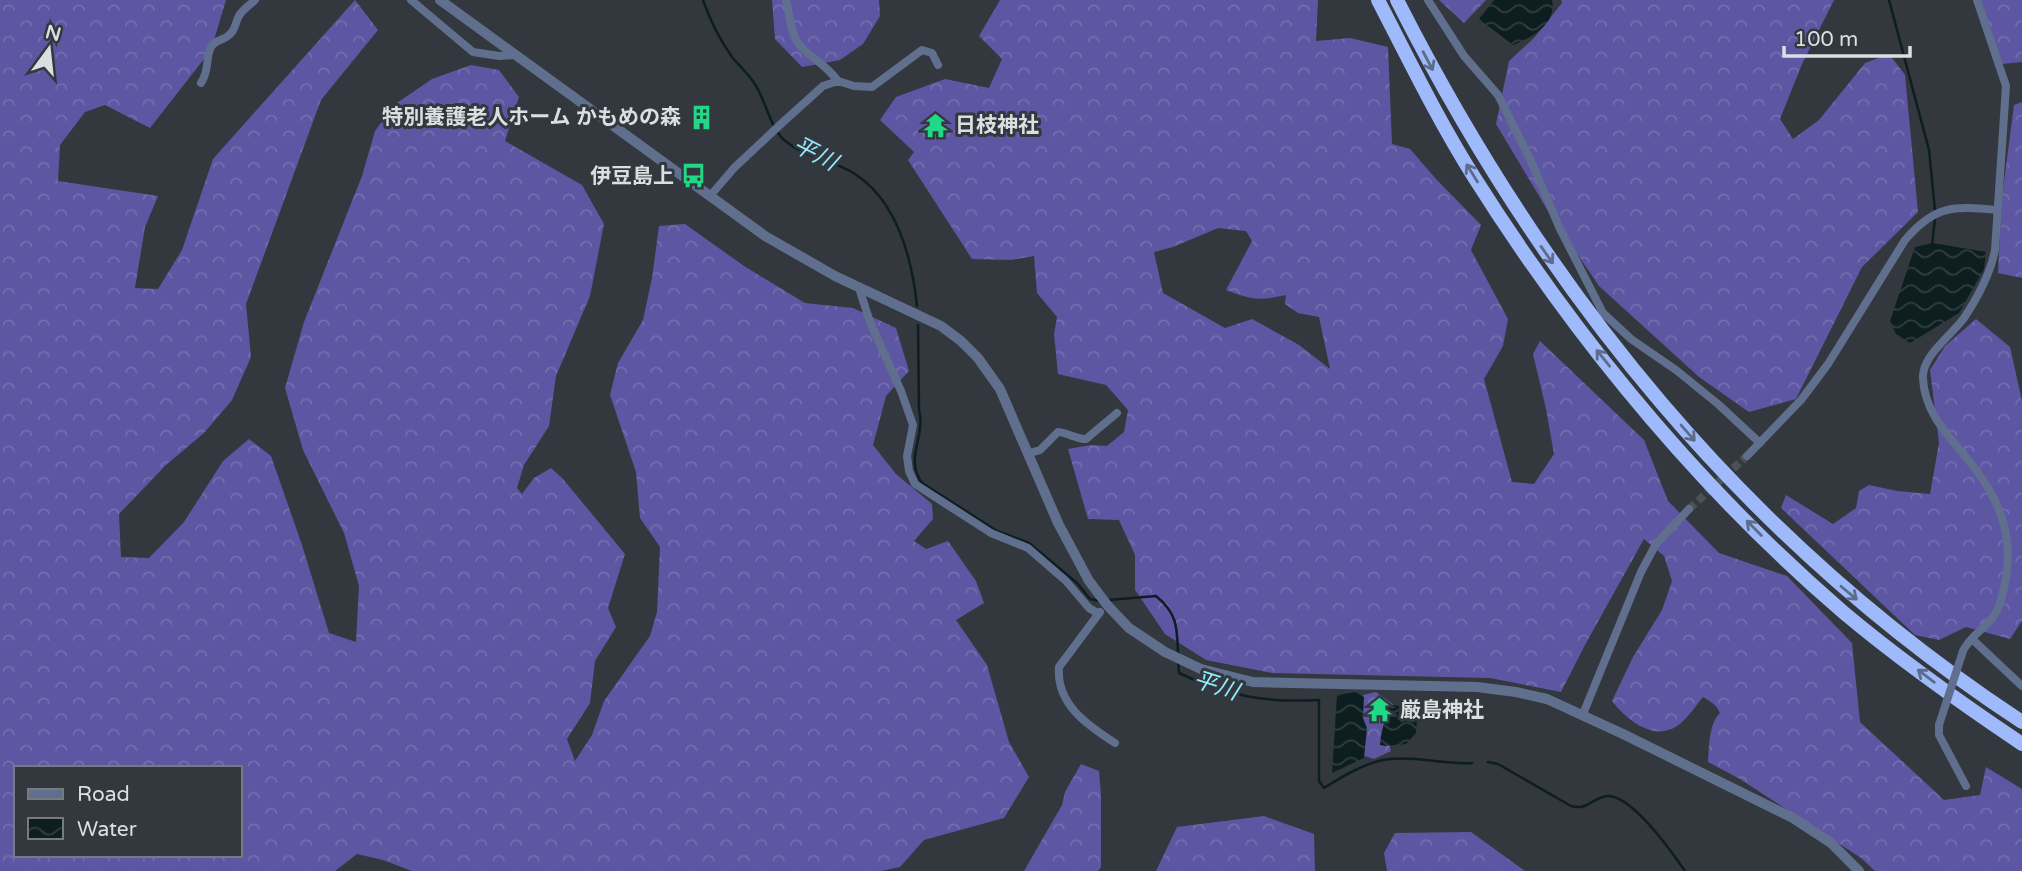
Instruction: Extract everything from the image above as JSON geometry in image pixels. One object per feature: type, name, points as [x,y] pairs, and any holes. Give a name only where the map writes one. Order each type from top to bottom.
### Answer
[{"type":"highway","points":[[1378,0],[1449,136],[1474,177],[1578,327],[1663,433],[1768,541],[1844,613],[1969,709],[2022,744]]},
{"type":"highway","points":[[1397,0],[1455,111],[1533,234],[1595,321],[1646,386],[1708,456],[1826,574],[1889,627],[2022,722]]},
{"type":"street","points":[[201,83],[208,71],[210,48],[216,41],[232,33],[239,16],[255,0]]},
{"type":"street","points":[[411,0],[473,52],[514,55]]},
{"type":"street","points":[[440,0],[775,242],[859,288],[941,326],[970,349],[996,381],[1073,552],[1106,603],[1129,628],[1173,657],[1215,674],[1253,682],[1464,687],[1516,692],[1547,699],[1583,714],[1793,818],[1831,843],[1859,871]]},
{"type":"street","points":[[786,0],[791,27],[800,46],[826,65],[838,81],[854,86],[872,87],[927,49],[938,65]]},
{"type":"street","points":[[1428,0],[1464,56],[1498,94],[1531,160],[1560,229],[1603,313],[1631,339],[1676,370],[1760,443]]},
{"type":"street","points":[[1966,786],[1939,735],[1939,725],[1963,651],[1991,621],[1999,604],[2008,557],[2005,527],[2002,512],[1989,487],[1938,424],[1928,401],[1923,376],[1924,368],[1963,319],[1990,273],[1995,250],[2007,86],[1977,0]]},
{"type":"street","points":[[710,196],[733,169],[823,86],[838,81]]},
{"type":"street","points":[[1747,456],[1801,400],[1828,364],[1905,240],[1920,223],[1938,212],[1955,207],[1997,210]]},
{"type":"street","points":[[859,288],[870,322],[913,425],[906,456],[915,484],[991,533],[1028,548],[1066,581],[1089,608],[1099,614]]},
{"type":"street","points":[[1027,454],[1040,450],[1058,432],[1086,439],[1116,413]]},
{"type":"street","points":[[1583,714],[1641,572],[1656,544],[1689,509]]},
{"type":"street","points":[[1106,603],[1059,667],[1058,677],[1060,689],[1069,705],[1083,721],[1115,743]]},
{"type":"street","points":[[1972,639],[2022,686]]},
{"type":"green space","points":[[0,0],[226,0],[211,50],[150,128],[105,105],[85,112],[60,145],[58,181],[158,196],[145,227],[135,288],[158,289],[182,250],[213,159],[355,0],[378,30],[321,100],[246,304],[251,357],[232,400],[204,433],[166,465],[119,514],[121,557],[149,558],[184,522],[223,461],[249,439],[271,456],[329,633],[356,642],[359,586],[344,533],[303,450],[285,388],[304,322],[362,176],[375,131],[394,105],[432,79],[471,65],[499,70],[519,97],[505,141],[582,185],[604,224],[590,296],[556,376],[549,426],[524,465],[517,488],[522,494],[534,478],[551,468],[625,554],[608,608],[616,627],[595,661],[590,703],[567,739],[575,761],[592,735],[604,701],[650,636],[657,612],[660,547],[640,518],[636,472],[610,395],[618,363],[643,320],[659,226],[685,224],[744,266],[805,303],[853,308],[896,328],[909,371],[886,396],[873,445],[896,474],[932,504],[933,519],[914,541],[926,549],[948,541],[976,581],[984,603],[956,620],[987,665],[1009,742],[1029,777],[1004,818],[924,840],[900,867],[881,871],[412,871],[357,854],[335,871],[0,871]]},
{"type":"green space","points":[[772,0],[879,0],[880,16],[863,44],[840,60],[802,67],[775,39]]},
{"type":"green space","points":[[1000,0],[1318,0],[1316,41],[1350,38],[1388,47],[1392,144],[1410,149],[1481,225],[1471,250],[1508,319],[1503,346],[1484,379],[1512,482],[1534,484],[1554,454],[1533,354],[1540,341],[1644,440],[1668,501],[1719,553],[1787,576],[1852,643],[1860,722],[1944,800],[1980,795],[1986,767],[2022,789],[2022,871],[1875,871],[1861,858],[1740,779],[1708,762],[1712,729],[1720,713],[1708,700],[1703,697],[1684,720],[1668,730],[1650,730],[1625,715],[1612,701],[1633,657],[1662,610],[1672,581],[1664,556],[1644,539],[1561,692],[1490,678],[1272,673],[1206,660],[1165,634],[1135,590],[1135,555],[1119,520],[1088,519],[1068,449],[1091,445],[1107,446],[1124,432],[1128,410],[1106,385],[1058,374],[1054,334],[1057,317],[1037,293],[1034,256],[1011,260],[972,259],[908,160],[914,152],[880,120],[896,97],[945,79],[989,88],[1002,59],[979,36]],"holes":[[[1218,228],[1246,231],[1252,241],[1226,290],[1256,298],[1286,295],[1285,304],[1298,313],[1319,317],[1330,369],[1299,345],[1252,319],[1225,328],[1163,293],[1154,252]]]},
{"type":"green space","points":[[1439,0],[1486,0],[1464,23]]},
{"type":"green space","points":[[1561,0],[1834,0],[1802,64],[1780,119],[1793,139],[1819,120],[1865,63],[1889,54],[1905,75],[1918,212],[1862,267],[1796,399],[1749,412],[1699,377],[1599,286],[1548,211],[1496,124],[1509,61],[1534,38],[1562,3]]},
{"type":"green space","points":[[1980,0],[2022,0],[2022,62],[2002,64]]},
{"type":"green space","points":[[2022,102],[2022,278],[1998,273],[2002,197],[2014,105]]},
{"type":"green space","points":[[1976,319],[2010,347],[2022,401],[2022,621],[2010,639],[1966,627],[1939,640],[1915,635],[1781,508],[1786,495],[1833,524],[1856,508],[1859,491],[1869,485],[1930,494],[1939,443],[1930,370],[1945,346]]},
{"type":"green space","points":[[1376,692],[1394,705],[1388,740],[1391,751],[1374,759],[1359,754],[1360,700],[1363,695]]},
{"type":"green space","points":[[1081,764],[1099,771],[1101,867],[1098,871],[1024,871],[1062,805],[1065,792]]},
{"type":"green space","points":[[1264,816],[1314,834],[1315,871],[1156,871],[1177,827]]},
{"type":"green space","points":[[1471,832],[1525,871],[1387,871],[1384,853],[1395,833]]},
{"type":"water","points":[[1494,0],[1552,0],[1553,9],[1541,29],[1513,45],[1479,19]]},
{"type":"water","points":[[1933,243],[1986,252],[1984,269],[1959,313],[1910,343],[1896,334],[1890,321],[1915,247]]},
{"type":"water","points":[[1355,692],[1364,697],[1363,718],[1367,728],[1364,758],[1332,773],[1337,695]]},
{"type":"water","points":[[1388,704],[1405,707],[1417,719],[1416,733],[1406,744],[1380,745]]},
{"type":"waterway","name":"平川","points":[[703,0],[723,44],[754,82],[783,139],[800,150],[855,174],[882,200],[907,251],[917,306]]},
{"type":"waterway","points":[[1889,0],[1929,150],[1935,211]]},
{"type":"waterway","points":[[1932,246],[1935,218]]},
{"type":"waterway","name":"平川","points":[[918,325],[920,429],[915,465],[922,483],[997,531],[1029,543],[1077,583],[1090,599],[1099,601]]},
{"type":"waterway","name":"平川","points":[[1109,600],[1156,596],[1169,609],[1175,622],[1178,654]]},
{"type":"waterway","name":"平川","points":[[1178,660],[1179,673],[1230,692],[1264,699],[1319,700],[1319,781],[1324,788],[1356,770],[1382,760],[1400,758],[1472,763]]},
{"type":"waterway","name":"平川","points":[[1488,762],[1498,764],[1571,806],[1586,806],[1607,796],[1617,798],[1639,814],[1685,871]]},
{"type":"tunnel","points":[[1689,509],[1747,456]]},
{"type":"place","name":"特別養護老人ホーム かもめの森","points":[[701,117]]},
{"type":"place","name":"日枝神社","points":[[935,125]]},
{"type":"place","name":"伊豆島上","points":[[694,176]]},
{"type":"place","name":"厳島神社","points":[[1380,710]]}]
